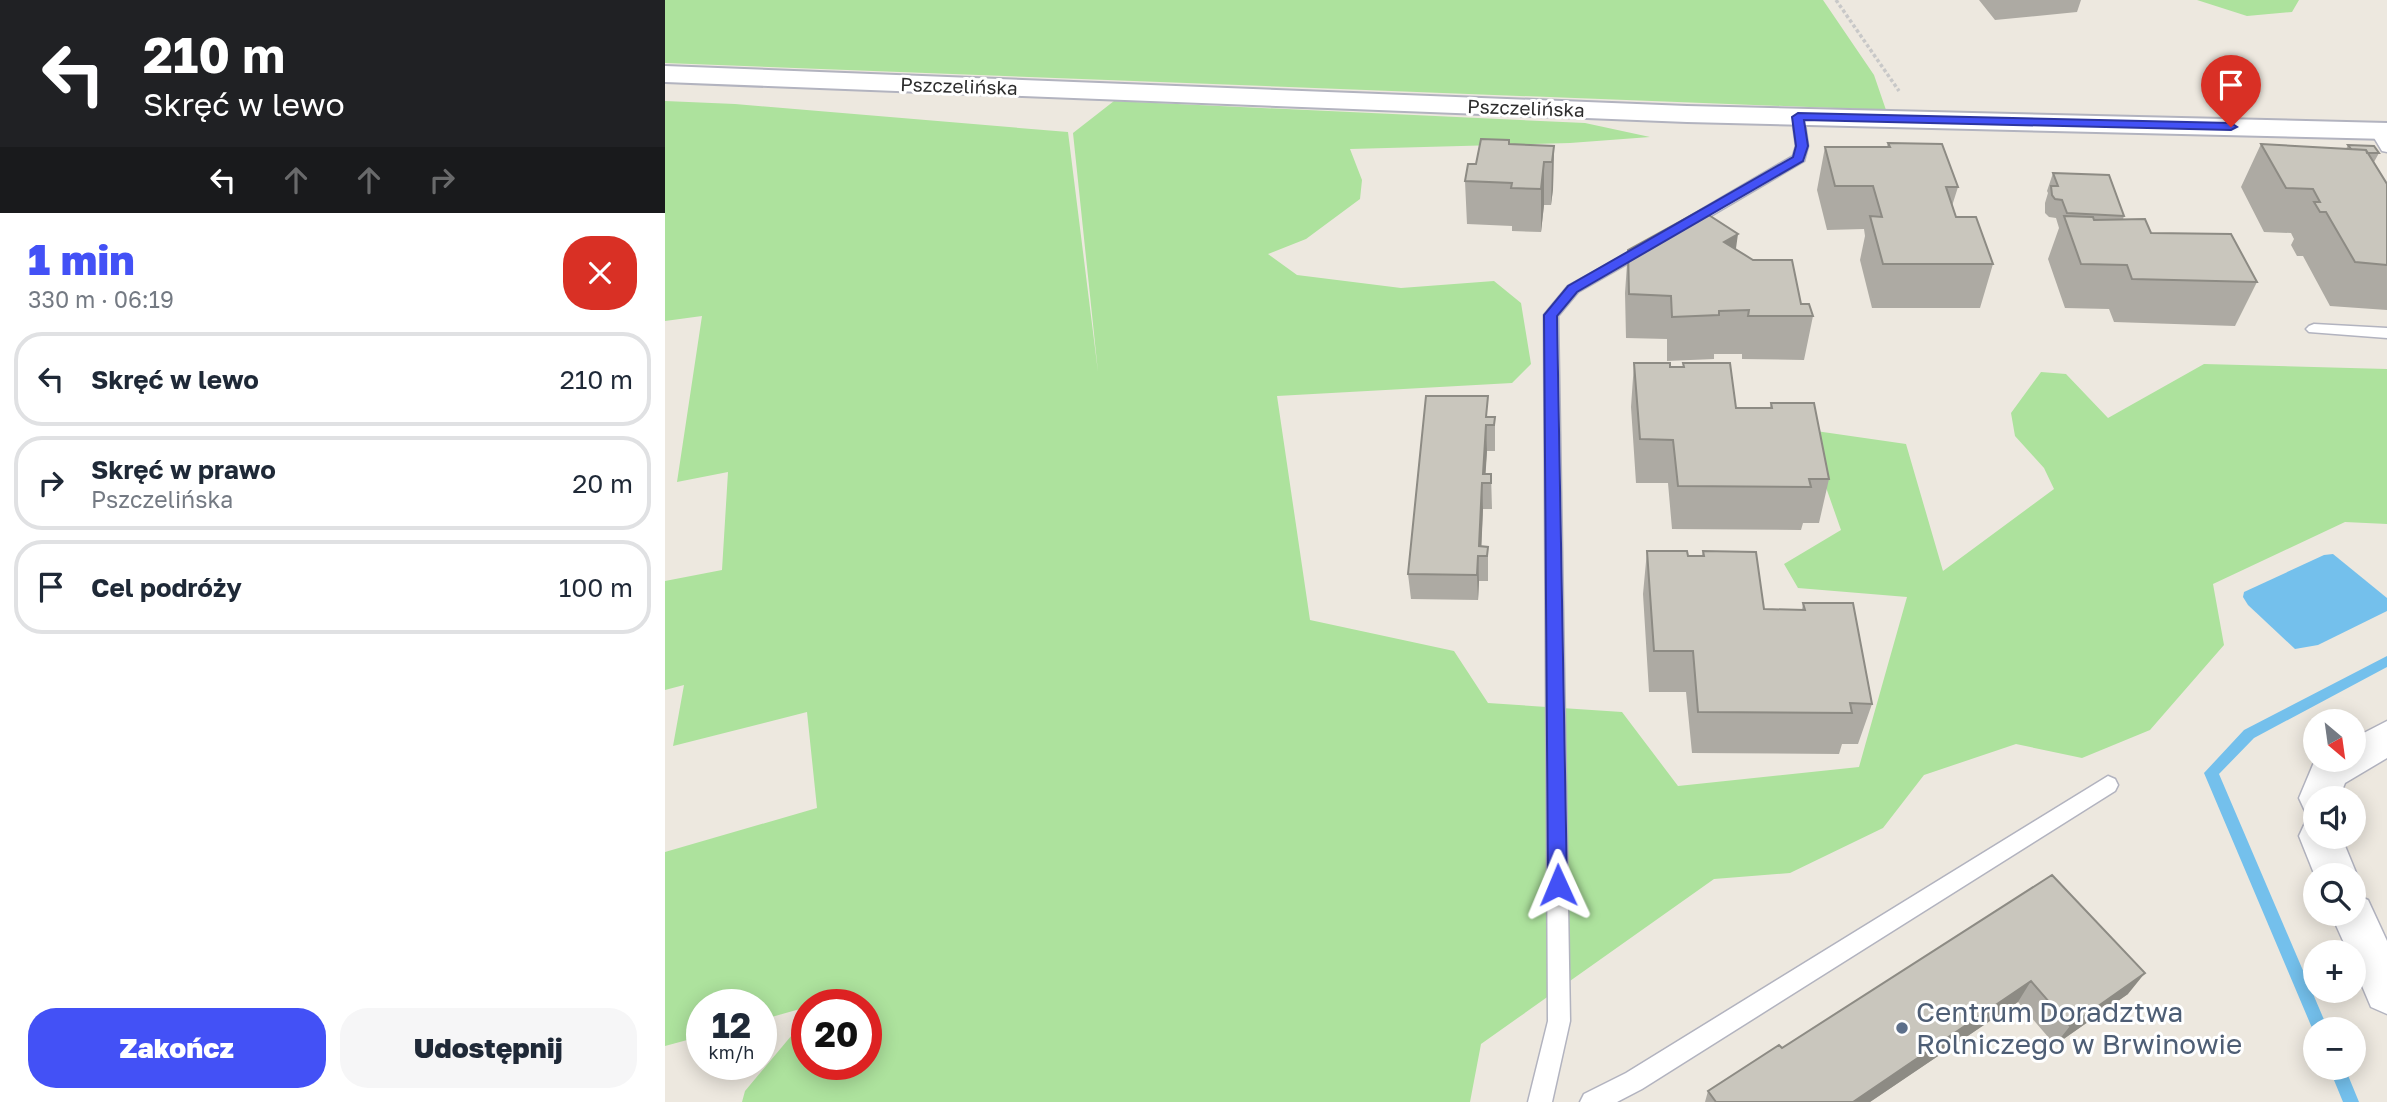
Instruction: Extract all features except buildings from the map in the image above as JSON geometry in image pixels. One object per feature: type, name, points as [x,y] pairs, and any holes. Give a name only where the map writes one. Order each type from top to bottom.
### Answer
[{"type":"main road","name":"Pszczelińska","points":[[665,74],[2383,137]]},
{"type":"street","points":[[2366,751],[2387,738]]},
{"type":"street","points":[[2358,926],[2387,992]]},
{"type":"lane","points":[[1540,1102],[1559,1021],[1551,315],[1573,289],[1799,158],[1802,146],[1798,117]]},
{"type":"lane","points":[[2314,329],[2387,333]]},
{"type":"lane","points":[[1592,1102],[1634,1081],[2108,785]]},
{"type":"path","points":[[1836,0],[1907,104],[1913,120]]},
{"type":"green space","points":[[665,0],[1823,0],[1874,75],[1886,110],[665,63]]},
{"type":"green space","points":[[2197,0],[2299,0],[2292,12],[2247,16]]},
{"type":"green space","points":[[665,101],[735,104],[1068,132],[1098,372],[1073,133],[1114,101],[1585,123],[1650,137],[1570,143],[1350,149],[1362,180],[1360,199],[1306,239],[1268,254],[1297,275],[1401,288],[1494,281],[1521,303],[1531,364],[1512,383],[1277,396],[1310,620],[1454,651],[1488,703],[1622,712],[1678,786],[1859,767],[1907,597],[1798,588],[1784,564],[1841,530],[1816,459],[1802,429],[1906,444],[1943,571],[2054,489],[2044,468],[2015,436],[2011,413],[2041,372],[2066,374],[2108,418],[2204,364],[2387,369],[2387,524],[2345,522],[2213,584],[2224,645],[2150,730],[2082,758],[2016,744],[1924,775],[1883,828],[1790,873],[1714,879],[1481,1044],[1470,1102],[742,1102],[745,1091],[754,1080],[777,1080],[777,1053],[791,1036],[791,1080],[882,1080],[882,989],[791,989],[791,1012],[777,1015],[777,989],[686,989],[686,1040],[665,1046],[665,852],[817,808],[807,712],[673,746],[684,685],[665,690],[665,581],[722,570],[728,472],[677,482],[702,316],[665,321]]},
{"type":"water","points":[[2333,554],[2387,598],[2387,611],[2318,645],[2295,649],[2248,605],[2243,597],[2244,592],[2324,555]]},
{"type":"waterway","points":[[2315,1017],[2211,773],[2249,734],[2387,661]]},
{"type":"waterway","points":[[2342,1080],[2351,1102]]},
{"type":"place","name":"Centrum Doradztwa Rolniczego w Brwinowie","points":[[1902,1028]]},
{"type":"route","points":[[1558,885],[1551,315],[1573,289],[1781,171],[1799,158],[1802,146],[1798,117],[2231,127]]}]
